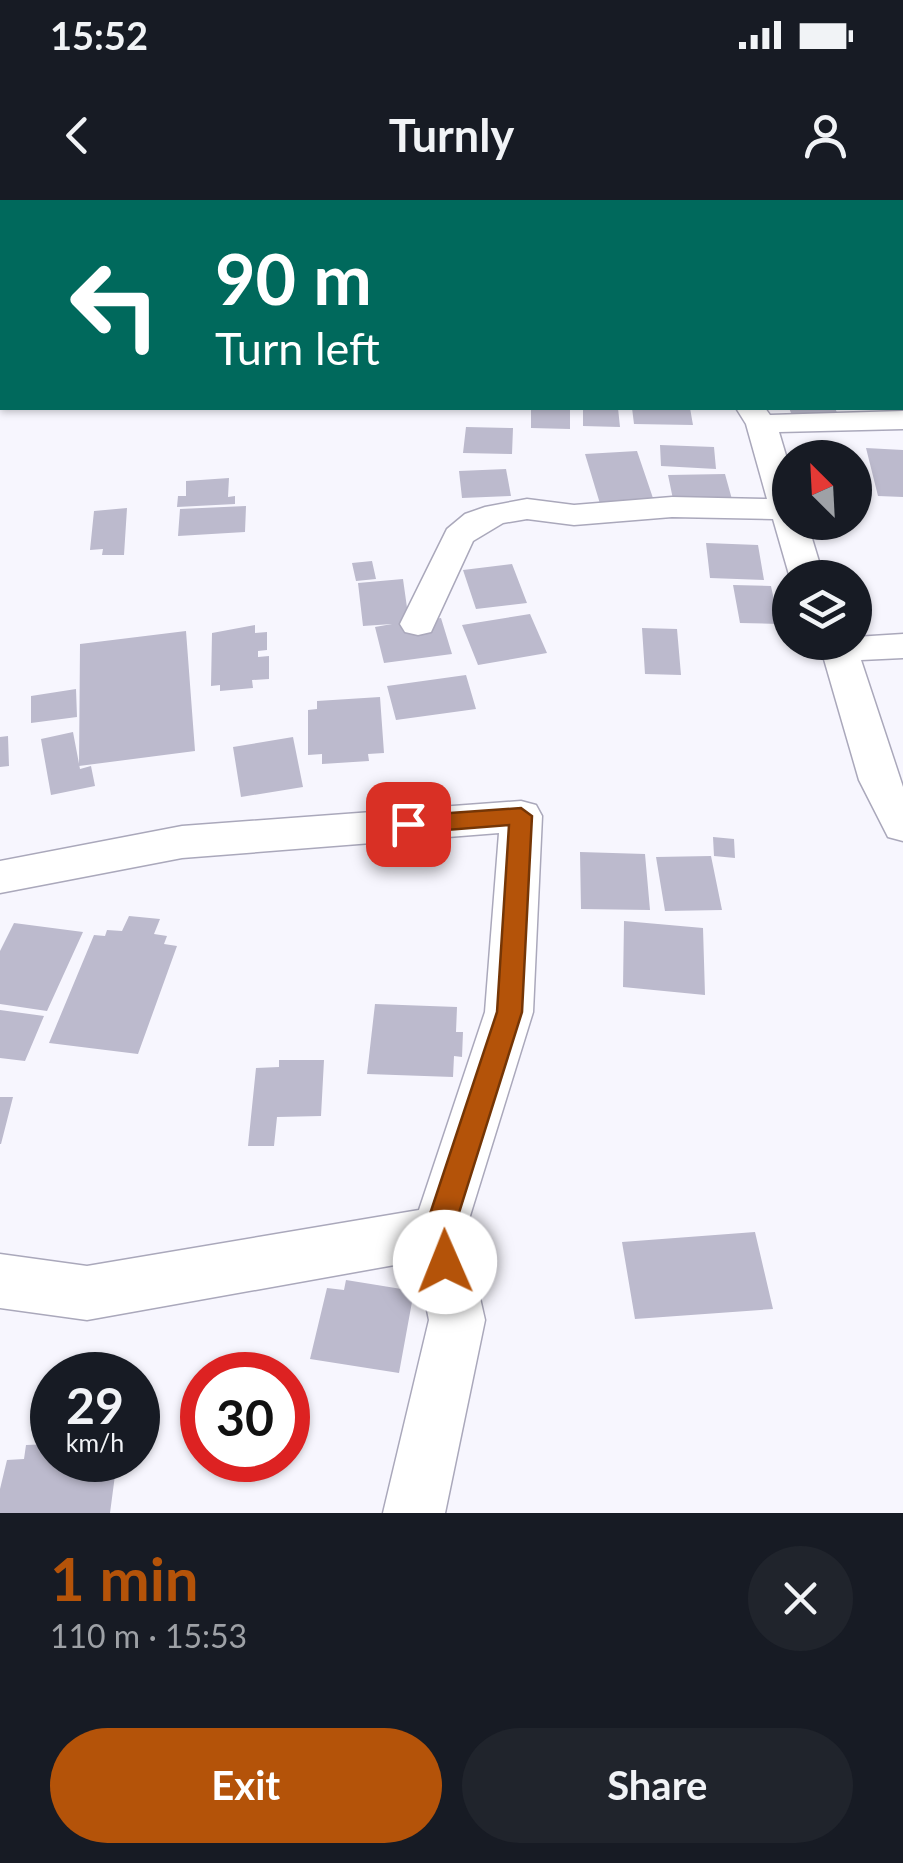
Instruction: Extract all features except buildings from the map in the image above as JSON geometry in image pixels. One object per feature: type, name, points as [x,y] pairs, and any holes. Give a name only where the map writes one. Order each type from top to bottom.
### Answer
[{"type":"street","points":[[772,471],[756,416],[903,420]]},
{"type":"street","points":[[418,624],[459,536],[477,521],[496,514],[527,509],[574,514],[672,507],[772,509]]},
{"type":"street","points":[[872,646],[903,646]]},
{"type":"street","points":[[843,660],[879,780],[903,826]]},
{"type":"street","points":[[0,877],[182,842],[521,816],[509,1012],[438,1232],[458,1320],[414,1513]]},
{"type":"street","points":[[0,1281],[87,1293],[438,1232]]},
{"type":"route","points":[[408,824],[521,816],[509,1012],[438,1232],[445,1262]]}]
